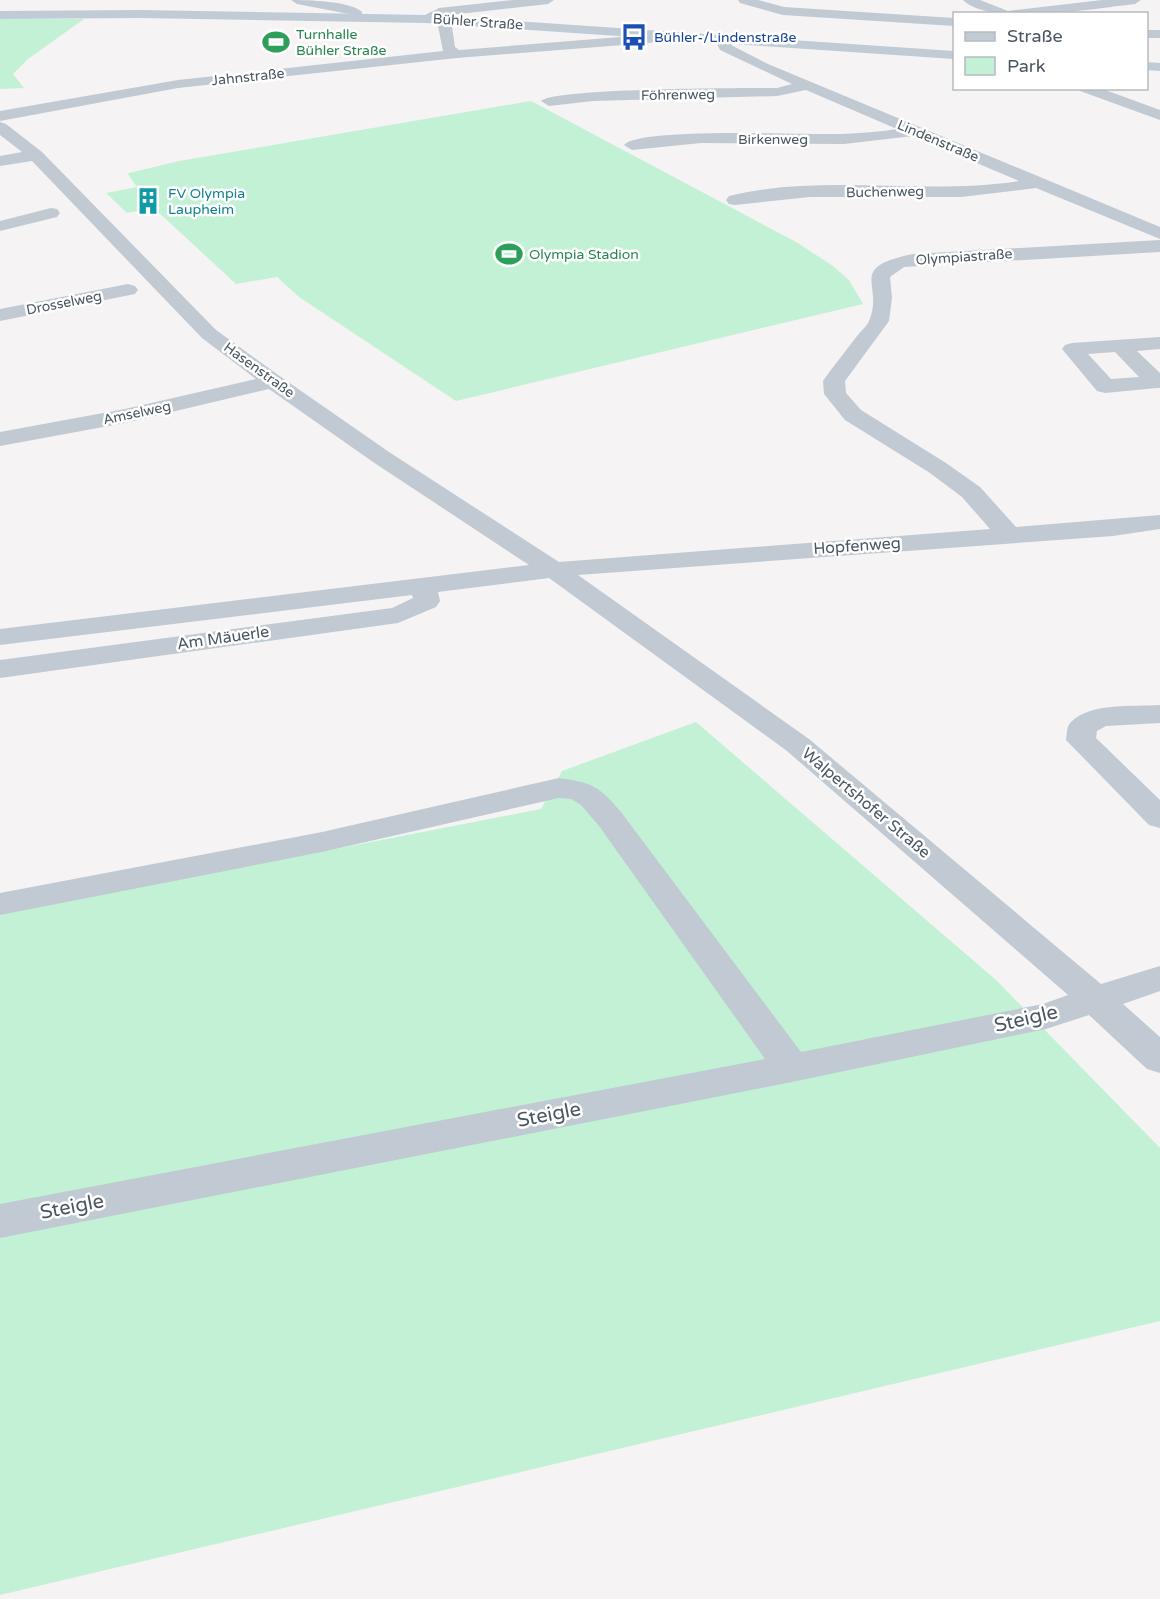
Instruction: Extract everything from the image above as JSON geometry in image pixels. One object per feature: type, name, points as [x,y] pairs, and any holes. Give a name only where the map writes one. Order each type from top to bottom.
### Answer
[{"type":"street","points":[[297,0],[346,9],[356,12],[355,17]]},
{"type":"street","points":[[426,19],[439,12],[548,0]]},
{"type":"street","points":[[744,0],[765,7],[794,12],[953,22]]},
{"type":"street","points":[[969,0],[998,12]]},
{"type":"street","points":[[1028,12],[1127,0]]},
{"type":"street","points":[[1086,5],[1101,12]]},
{"type":"street","name":"Bühler Straße","points":[[4,14],[451,20],[953,55]]},
{"type":"street","points":[[451,20],[445,26],[448,49],[457,54]]},
{"type":"street","name":"Jahnstraße","points":[[0,116],[178,84],[457,54],[649,39],[653,35]]},
{"type":"street","name":"Lindenstraße","points":[[727,40],[724,44],[725,48],[806,86],[1160,234]]},
{"type":"street","name":"Föhrenweg","points":[[549,101],[593,97],[768,92],[806,86]]},
{"type":"street","points":[[1091,90],[1160,115]]},
{"type":"street","name":"Hasenstraße","points":[[0,127],[36,155],[210,334],[273,382],[381,457],[554,570]]},
{"type":"street","name":"Birkenweg","points":[[632,145],[670,140],[854,139],[914,131]]},
{"type":"street","points":[[0,161],[36,155]]},
{"type":"street","name":"Buchenweg","points":[[735,200],[794,194],[989,190],[1035,183]]},
{"type":"street","points":[[0,226],[51,213]]},
{"type":"street","name":"Olympiastraße","points":[[1009,535],[971,492],[938,468],[853,415],[836,394],[834,381],[879,321],[882,298],[879,281],[881,274],[898,263],[913,260],[1160,246]]},
{"type":"street","name":"Drosselweg","points":[[0,315],[128,290]]},
{"type":"street","points":[[1120,346],[1160,344]]},
{"type":"street","name":"Amselweg","points":[[0,439],[125,416],[273,382]]},
{"type":"street","name":"Hopfenweg","points":[[554,570],[1160,522]]},
{"type":"street","name":"Am Mäuerle","points":[[0,637],[554,570]]},
{"type":"street","name":"Walpertshofer Straße","points":[[554,570],[798,745],[1096,1000],[1160,1059]]},
{"type":"street","name":"Am Mäuerle","points":[[0,669],[398,615],[428,602],[424,586]]},
{"type":"street","points":[[1160,714],[1100,718],[1083,727],[1081,740],[1160,818]]},
{"type":"street","points":[[0,904],[322,842],[467,810],[535,792],[559,788],[579,791],[592,798],[610,819],[792,1068]]},
{"type":"street","name":"Steigle","points":[[0,1221],[792,1068],[1046,1016],[1160,978]]},
{"type":"green space","points":[[0,19],[84,19],[28,59],[13,74],[24,88],[0,89]]},
{"type":"green space","name":"Olympia Stadion","points":[[531,101],[796,242],[833,266],[849,280],[863,304],[456,401],[299,297],[277,277],[236,284],[154,208],[127,213],[106,193],[137,187],[129,173],[179,161]]},
{"type":"green space","points":[[696,722],[996,980],[1160,1148],[1160,1321],[0,1595],[0,914],[541,809],[562,771]]},
{"type":"place","name":"Bühler-/Lindenstraße","points":[[634,37]]},
{"type":"place","name":"Turnhalle Bühler Straße","points":[[276,42]]},
{"type":"place","name":"FV Olympia Laupheim","points":[[148,201]]},
{"type":"place","name":"Olympia Stadion","points":[[509,254]]}]
